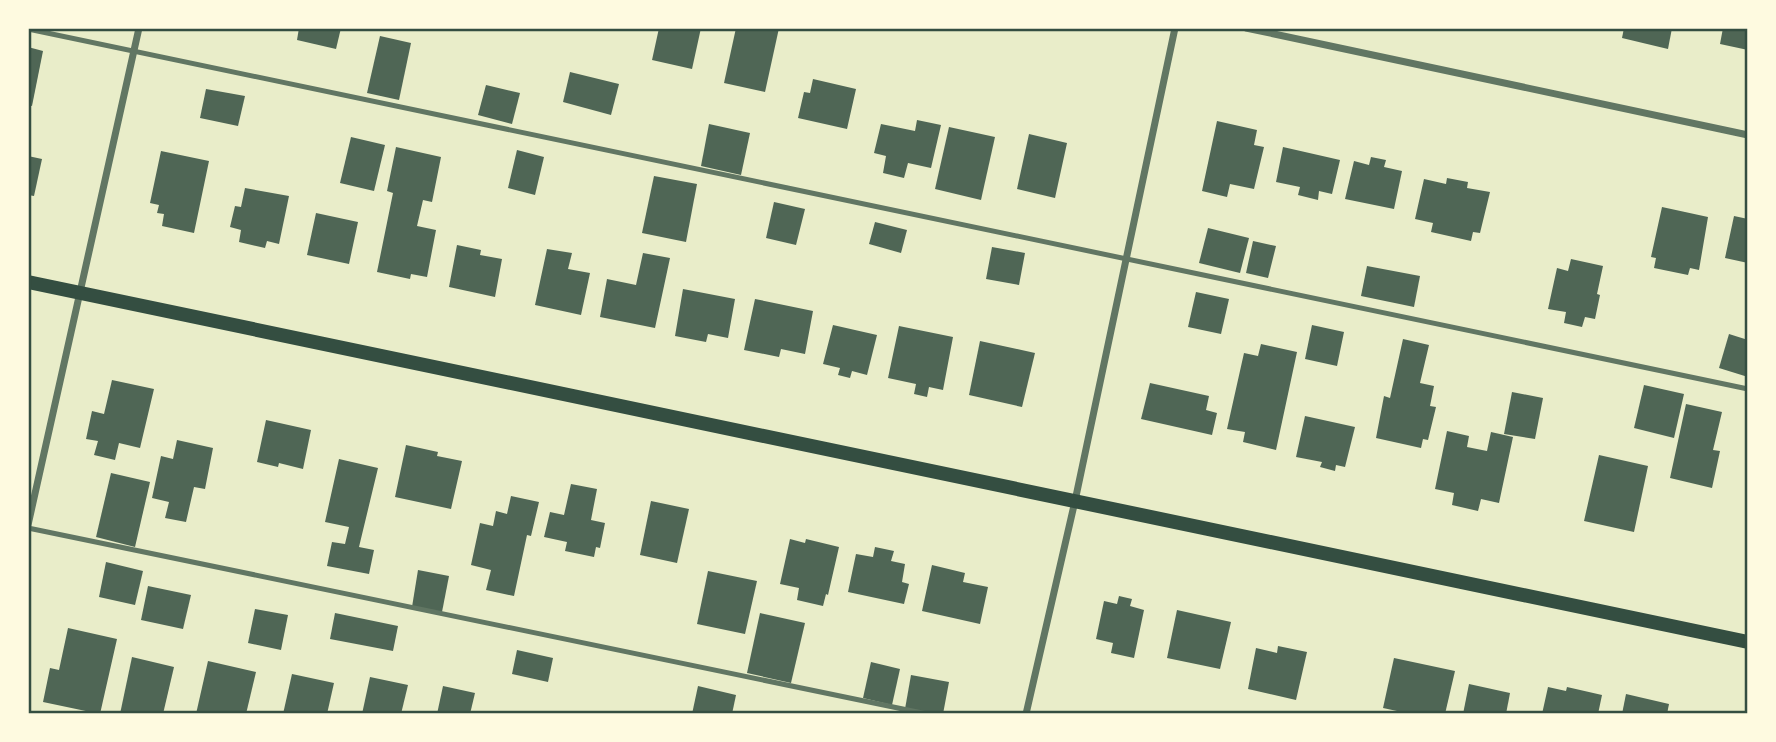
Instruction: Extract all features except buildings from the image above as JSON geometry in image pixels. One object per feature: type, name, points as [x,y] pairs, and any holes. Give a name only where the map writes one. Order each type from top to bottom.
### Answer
[{"type":"main road","points":[[28,282],[1748,642]]},
{"type":"street","points":[[28,527],[139,28]]},
{"type":"street","points":[[1026,714],[1075,500],[1175,28]]},
{"type":"street","points":[[1246,28],[1748,135]]},
{"type":"lane","points":[[28,29],[1748,389]]},
{"type":"lane","points":[[28,527],[927,714]]}]
